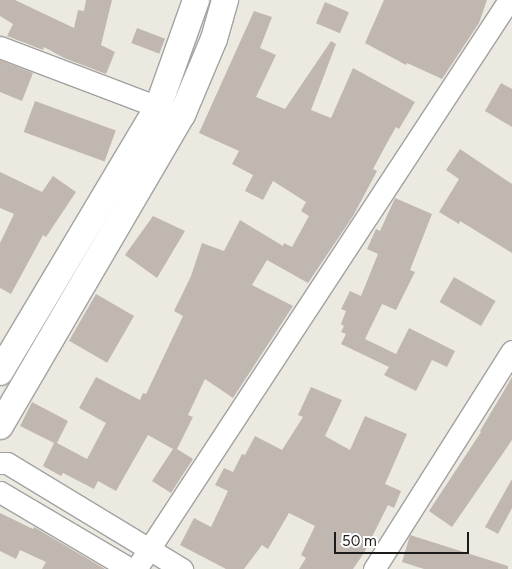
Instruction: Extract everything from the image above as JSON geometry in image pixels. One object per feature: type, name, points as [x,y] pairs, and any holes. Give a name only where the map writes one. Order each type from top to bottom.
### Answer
[{"type":"street","points":[[0,372],[158,107],[196,0]]},
{"type":"street","points":[[0,426],[182,115],[214,39],[225,0]]},
{"type":"street","points":[[136,569],[508,0]]},
{"type":"street","points":[[0,48],[158,107]]},
{"type":"street","points":[[374,569],[512,351]]},
{"type":"street","points":[[0,463],[7,463],[182,569]]},
{"type":"street","points":[[0,492],[130,569]]},
{"type":"building","points":[[0,0],[15,0],[74,28],[78,10],[84,11],[86,0],[112,0],[101,45],[115,52],[106,74],[64,58],[44,47],[43,50],[7,36],[13,24],[0,16]]},
{"type":"building","points":[[384,0],[487,0],[479,23],[442,79],[407,63],[406,65],[365,43]]},
{"type":"building","points":[[325,2],[349,12],[340,33],[316,23]]},
{"type":"building","points":[[254,11],[272,17],[260,48],[276,55],[256,97],[285,109],[331,41],[336,44],[311,110],[331,118],[353,68],[415,102],[399,129],[396,127],[387,143],[373,169],[377,171],[353,216],[308,283],[267,260],[252,285],[293,306],[233,398],[205,379],[188,415],[193,417],[177,449],[193,459],[171,493],[152,481],[173,449],[148,435],[116,491],[98,481],[94,489],[63,473],[61,476],[43,466],[54,443],[20,426],[32,402],[68,421],[57,443],[87,459],[106,423],[79,408],[96,377],[140,400],[143,393],[146,394],[183,316],[174,311],[191,276],[202,243],[224,251],[240,220],[283,246],[284,243],[292,247],[309,216],[301,211],[306,202],[273,181],[263,200],[245,191],[253,175],[232,164],[239,151],[199,133]]},
{"type":"building","points":[[137,28],[165,39],[159,54],[131,43]]},
{"type":"building","points":[[0,60],[33,73],[22,101],[0,92]]},
{"type":"building","points":[[501,83],[512,89],[512,127],[485,111]]},
{"type":"building","points":[[35,101],[116,130],[105,161],[24,132]]},
{"type":"building","points":[[460,149],[512,184],[512,253],[460,221],[459,224],[439,212],[459,179],[446,170]]},
{"type":"building","points":[[0,172],[42,192],[53,176],[76,192],[46,237],[43,235],[11,294],[0,288],[0,243],[14,214],[0,208]]},
{"type":"building","points":[[395,198],[432,214],[410,270],[415,272],[396,310],[382,304],[365,339],[396,354],[409,328],[455,351],[447,367],[432,360],[416,391],[384,375],[389,367],[341,344],[346,334],[341,332],[344,326],[341,324],[346,311],[341,309],[350,291],[361,296],[378,254],[367,249],[376,229],[380,231]]},
{"type":"building","points":[[153,216],[185,231],[157,278],[125,255]]},
{"type":"building","points":[[454,277],[496,301],[481,326],[440,302]]},
{"type":"building","points":[[96,294],[134,316],[107,363],[69,341]]},
{"type":"building","points":[[512,377],[512,440],[452,527],[429,511],[481,432]]},
{"type":"building","points":[[311,387],[342,400],[325,436],[350,450],[365,416],[407,434],[385,484],[401,491],[394,508],[388,505],[364,553],[353,569],[299,569],[306,558],[301,555],[315,526],[289,513],[268,549],[262,545],[244,569],[226,569],[180,545],[194,518],[211,527],[228,491],[215,485],[224,468],[233,472],[242,454],[245,455],[255,436],[282,450],[303,417],[298,415]]},
{"type":"building","points":[[512,479],[512,508],[498,534],[485,527]]},
{"type":"building","points":[[0,513],[33,529],[34,527],[105,569],[42,569],[46,562],[20,550],[16,559],[0,551]]},
{"type":"building","points":[[410,535],[508,566],[508,569],[424,569],[402,562]]}]
